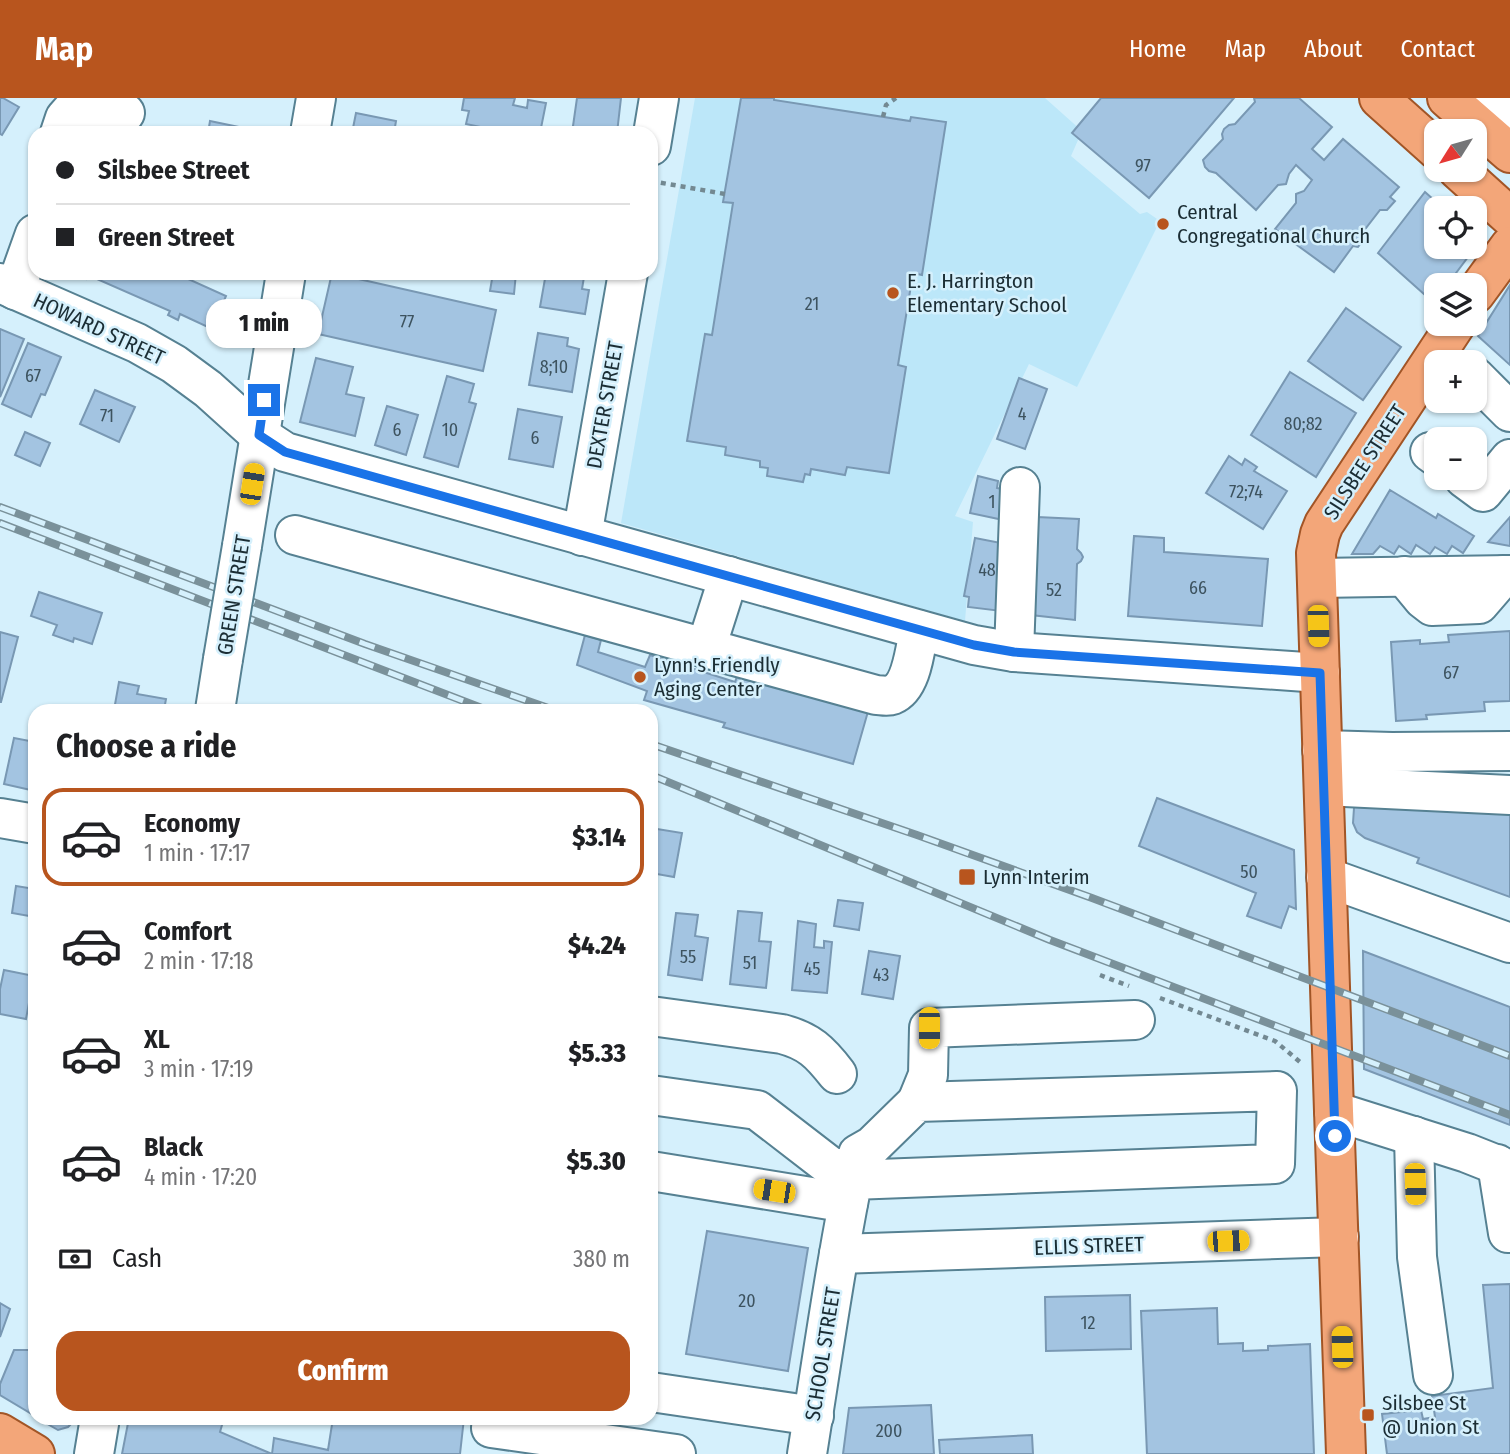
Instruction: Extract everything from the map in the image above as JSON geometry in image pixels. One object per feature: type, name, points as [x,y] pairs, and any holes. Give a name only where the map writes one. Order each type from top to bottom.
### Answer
[{"type":"main road","points":[[1379,98],[1424,138]]},
{"type":"main road","points":[[1447,98],[1510,153]]},
{"type":"main road","points":[[1471,182],[1510,217]]},
{"type":"main road","points":[[1487,278],[1510,246]]},
{"type":"main road","name":"SILSBEE STREET","points":[[1346,1454],[1326,877],[1318,543],[1324,524],[1453,343]]},
{"type":"main road","points":[[0,1433],[35,1454]]},
{"type":"street","points":[[311,126],[316,98]]},
{"type":"street","points":[[654,126],[659,98]]},
{"type":"street","points":[[1492,98],[1510,125]]},
{"type":"street","points":[[62,126],[73,109],[125,113]]},
{"type":"street","points":[[7,286],[28,247]]},
{"type":"street","name":"GREEN STREET","points":[[216,704],[285,280]]},
{"type":"street","name":"DEXTER STREET","points":[[582,536],[627,280]]},
{"type":"street","name":"HOWARD STREET","points":[[7,286],[137,343],[174,364],[208,389],[259,435],[285,452],[974,645],[1014,652],[1320,673]]},
{"type":"street","points":[[1487,389],[1510,412]]},
{"type":"street","points":[[1487,487],[1510,460]]},
{"type":"street","points":[[1014,652],[1020,487]]},
{"type":"street","points":[[295,535],[876,695],[890,696],[901,690],[907,681],[919,630]]},
{"type":"street","points":[[1317,578],[1507,575]]},
{"type":"street","points":[[706,649],[729,576]]},
{"type":"street","points":[[1323,768],[1392,752],[1510,751]]},
{"type":"street","points":[[1323,768],[1510,794]]},
{"type":"street","points":[[0,818],[28,823]]},
{"type":"street","points":[[1326,877],[1510,943]]},
{"type":"street","points":[[853,1176],[872,1146],[917,1102],[928,1075],[929,1028],[1141,1001]]},
{"type":"street","points":[[658,1017],[793,1037],[813,1048],[837,1074]]},
{"type":"street","points":[[658,1171],[853,1176],[1275,1164],[1277,1091],[917,1102]]},
{"type":"street","points":[[658,1096],[757,1111],[831,1167],[853,1176]]},
{"type":"street","points":[[1333,1101],[1413,1136],[1503,1167],[1510,1233]]},
{"type":"street","points":[[1413,1136],[1417,1256],[1433,1375]]},
{"type":"street","name":"SCHOOL STREET","points":[[807,1454],[853,1176]]},
{"type":"street","name":"ELLIS STREET","points":[[839,1254],[1339,1237]]},
{"type":"street","points":[[658,1393],[814,1416]]},
{"type":"street","points":[[94,1454],[99,1425]]},
{"type":"street","points":[[491,1433],[676,1454]]},
{"type":"path","points":[[883,117],[886,105],[896,98]]},
{"type":"path","points":[[658,182],[725,194]]},
{"type":"path","points":[[1100,975],[1141,1001],[1275,1041],[1333,1101]]},
{"type":"shaded area","name":"E. J. Harrington Elementary School","points":[[695,98],[1045,98],[1082,131],[1071,156],[1140,214],[1147,212],[1160,221],[1077,387],[1029,364],[955,516],[973,522],[965,621],[621,523]]},
{"type":"building","points":[[0,98],[19,107],[2,135],[0,134]]},
{"type":"building","points":[[464,98],[515,98],[513,105],[527,108],[528,100],[546,103],[541,126],[476,126],[466,124],[469,111],[462,110]]},
{"type":"building","points":[[577,98],[621,98],[618,126],[573,126]]},
{"type":"building","points":[[741,98],[774,98],[910,121],[911,117],[946,122],[922,275],[913,273],[898,365],[906,367],[889,473],[847,467],[845,475],[811,469],[810,475],[805,474],[803,482],[767,476],[768,468],[760,467],[760,461],[725,455],[726,447],[687,441],[705,334],[712,335],[733,203],[723,202]]},
{"type":"building","points":[[1101,98],[1234,98],[1149,198],[1072,133]]},
{"type":"building","points":[[1254,98],[1299,98],[1332,127],[1312,149],[1324,160],[1343,139],[1399,187],[1390,197],[1395,201],[1387,210],[1380,210],[1363,232],[1365,238],[1358,247],[1353,246],[1334,272],[1275,229],[1296,203],[1296,194],[1304,191],[1312,180],[1296,165],[1286,184],[1278,185],[1256,210],[1216,173],[1205,167],[1203,160],[1223,139],[1224,129],[1235,124],[1255,102]]},
{"type":"building","points":[[356,113],[396,121],[395,126],[353,126]]},
{"type":"building","points":[[210,121],[234,126],[209,126]]},
{"type":"building","points":[[1425,192],[1430,196],[1424,196],[1424,259],[1466,259],[1456,273],[1424,273],[1424,294],[1378,253]]},
{"type":"building","points":[[99,280],[191,280],[226,296],[212,329],[180,314],[178,320],[168,315],[170,311]]},
{"type":"building","points":[[330,280],[363,280],[496,310],[483,371],[318,334]]},
{"type":"building","points":[[492,280],[515,280],[514,294],[490,291]]},
{"type":"building","points":[[545,280],[584,280],[582,289],[589,290],[585,314],[540,307]]},
{"type":"building","points":[[1510,285],[1510,365],[1478,336],[1487,336],[1487,322]]},
{"type":"building","points":[[1346,308],[1401,347],[1363,400],[1308,361]]},
{"type":"building","points":[[0,329],[24,339],[0,397]]},
{"type":"building","points":[[538,333],[568,338],[567,346],[579,349],[572,392],[529,385]]},
{"type":"building","points":[[28,343],[61,357],[45,395],[41,394],[31,417],[2,404]]},
{"type":"building","points":[[316,358],[353,367],[346,394],[364,398],[355,436],[300,422]]},
{"type":"building","points":[[1290,372],[1356,413],[1316,477],[1251,435]]},
{"type":"building","points":[[447,376],[474,384],[469,402],[476,404],[458,467],[424,457]]},
{"type":"building","points":[[1019,378],[1047,389],[1025,449],[997,439]]},
{"type":"building","points":[[95,390],[135,407],[119,442],[80,424]]},
{"type":"building","points":[[387,406],[418,415],[406,455],[375,445]]},
{"type":"building","points":[[518,409],[562,417],[553,467],[509,459]]},
{"type":"building","points":[[25,432],[50,443],[40,466],[15,455]]},
{"type":"building","points":[[1229,456],[1242,465],[1245,459],[1257,467],[1254,471],[1287,491],[1263,529],[1206,493]]},
{"type":"building","points":[[978,476],[998,481],[997,488],[1014,492],[1008,521],[970,513]]},
{"type":"building","points":[[1390,490],[1436,518],[1438,514],[1474,536],[1463,553],[1452,546],[1447,554],[1435,547],[1430,554],[1416,545],[1411,554],[1399,546],[1394,554],[1380,546],[1373,554],[1352,554]]},
{"type":"building","points":[[1037,517],[1079,519],[1077,549],[1083,557],[1077,564],[1075,620],[1031,615]]},
{"type":"building","points":[[1510,517],[1510,546],[1488,542]]},
{"type":"building","points":[[1134,536],[1164,538],[1164,552],[1268,559],[1262,626],[1128,616]]},
{"type":"building","points":[[975,538],[1006,544],[1001,611],[968,607],[969,597],[964,596]]},
{"type":"building","points":[[39,592],[102,613],[92,644],[74,638],[73,642],[53,635],[57,625],[31,616]]},
{"type":"building","points":[[1510,631],[1510,701],[1484,702],[1485,711],[1426,715],[1427,719],[1396,721],[1391,642],[1449,642],[1448,635]]},
{"type":"building","points":[[0,632],[18,637],[1,702],[0,702]]},
{"type":"building","points":[[585,635],[601,640],[598,652],[645,667],[650,655],[735,682],[739,671],[869,708],[853,764],[723,727],[725,723],[644,700],[647,691],[577,665]]},
{"type":"building","points":[[119,682],[139,686],[137,694],[166,699],[165,704],[115,704]]},
{"type":"building","points":[[14,738],[28,741],[28,789],[4,784]]},
{"type":"building","points":[[1355,793],[1510,807],[1510,897],[1417,863],[1419,858],[1365,838],[1357,832],[1353,823]]},
{"type":"building","points":[[1157,798],[1294,850],[1296,909],[1289,906],[1281,928],[1247,916],[1256,893],[1139,846]]},
{"type":"building","points":[[658,829],[682,833],[674,877],[658,874]]},
{"type":"building","points":[[16,886],[28,888],[28,916],[12,913]]},
{"type":"building","points":[[838,900],[863,903],[859,930],[834,926]]},
{"type":"building","points":[[738,911],[762,913],[759,941],[771,942],[766,988],[730,984]]},
{"type":"building","points":[[676,913],[698,915],[695,936],[708,938],[702,980],[668,975]]},
{"type":"building","points":[[798,921],[816,924],[814,947],[824,948],[824,941],[832,942],[827,993],[792,990]]},
{"type":"building","points":[[869,951],[900,956],[893,999],[862,994]]},
{"type":"building","points":[[1363,951],[1510,1007],[1510,1125],[1364,1069]]},
{"type":"building","points":[[4,970],[28,975],[26,1019],[0,1014],[0,989]]},
{"type":"building","points":[[707,1231],[808,1248],[788,1371],[686,1354]]},
{"type":"building","points":[[1510,1284],[1510,1454],[1387,1454],[1382,1414],[1421,1410],[1423,1419],[1435,1417],[1432,1396],[1493,1388],[1483,1285]]},
{"type":"building","points":[[1130,1295],[1131,1349],[1046,1351],[1045,1297]]},
{"type":"building","points":[[0,1303],[10,1309],[0,1337]]},
{"type":"building","points":[[1217,1308],[1218,1344],[1243,1343],[1243,1351],[1268,1350],[1268,1346],[1310,1344],[1314,1454],[1147,1454],[1141,1311]]},
{"type":"building","points":[[14,1350],[28,1350],[28,1412],[0,1395],[0,1384]]},
{"type":"building","points":[[931,1405],[934,1454],[843,1454],[849,1408]]},
{"type":"building","points":[[49,1425],[70,1425],[68,1427],[58,1430]]},
{"type":"building","points":[[128,1425],[222,1425],[220,1432],[272,1454],[122,1454]]},
{"type":"building","points":[[332,1425],[463,1425],[460,1454],[272,1454],[274,1438],[328,1450]]},
{"type":"building","points":[[1032,1435],[1033,1454],[940,1454],[939,1440]]},
{"type":"railway","points":[[0,507],[365,644],[537,704]]},
{"type":"railway","points":[[0,523],[471,704]]},
{"type":"railway","points":[[658,746],[1092,898],[1510,1056]]},
{"type":"railway","points":[[658,778],[1050,940],[1510,1115]]},
{"type":"place","name":"Central Congregational Church","points":[[1163,224]]},
{"type":"place","name":"E. J. Harrington Elementary School","points":[[893,293]]},
{"type":"place","name":"Lynn's Friendly Aging Center","points":[[640,677]]},
{"type":"place","name":"Lynn Interim","points":[[967,877]]},
{"type":"place","name":"Silsbee St @ Union St","points":[[1368,1415]]},
{"type":"route","points":[[264,400],[259,435],[285,452],[974,645],[1014,652],[1320,673],[1335,1136]]}]
